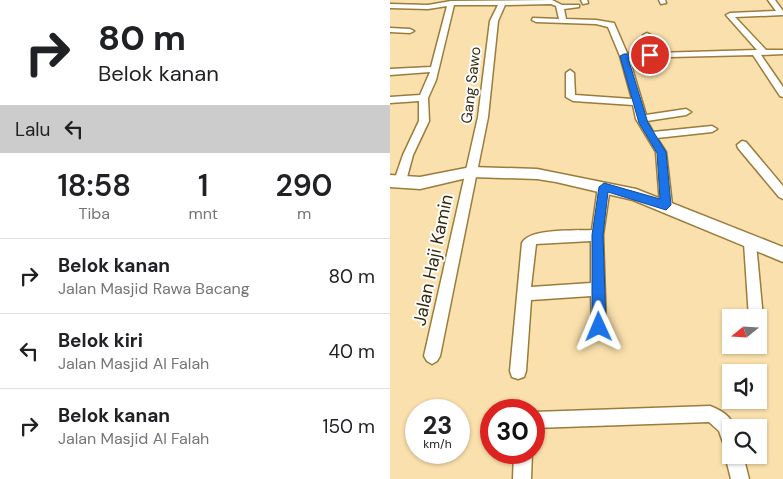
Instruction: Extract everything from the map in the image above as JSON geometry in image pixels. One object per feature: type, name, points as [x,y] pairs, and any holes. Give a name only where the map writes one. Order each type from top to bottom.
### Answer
[{"type":"street","points":[[771,0],[782,13]]},
{"type":"street","points":[[390,6],[426,10],[454,2],[502,3],[548,1],[558,3],[563,20]]},
{"type":"street","points":[[454,2],[432,80],[423,98],[424,121],[395,181],[420,183],[470,172],[537,174],[604,187],[666,205],[750,243],[783,255]]},
{"type":"street","name":"Gang Sawo","points":[[470,172],[482,117],[494,21],[502,3]]},
{"type":"street","points":[[560,7],[577,6]]},
{"type":"street","points":[[782,13],[730,15],[760,53],[783,94]]},
{"type":"street","points":[[536,20],[563,20],[611,25],[624,56],[641,118],[661,152],[666,205]]},
{"type":"street","points":[[390,30],[410,30]]},
{"type":"street","points":[[647,35],[650,55]]},
{"type":"street","points":[[624,56],[783,52]]},
{"type":"street","points":[[390,72],[434,69]]},
{"type":"street","points":[[570,73],[571,97],[573,98],[638,102]]},
{"type":"street","points":[[390,100],[423,98]]},
{"type":"street","points":[[641,118],[686,112]]},
{"type":"street","points":[[650,136],[661,133],[712,129]]},
{"type":"street","points":[[742,145],[783,194]]},
{"type":"street","name":"Jalan Haji Kamin","points":[[432,356],[470,172]]},
{"type":"street","points":[[599,327],[598,235],[604,187]]},
{"type":"street","points":[[518,371],[523,294],[530,240],[598,235]]},
{"type":"street","points":[[750,243],[755,309]]},
{"type":"street","points":[[523,294],[598,289]]},
{"type":"street","points":[[545,420],[710,414],[722,422]]},
{"type":"street","points":[[522,479],[523,464]]},
{"type":"street","points":[[736,464],[740,479]]},
{"type":"route","points":[[599,327],[598,235],[604,187],[666,205],[661,152],[641,118],[624,56],[650,55]]}]
